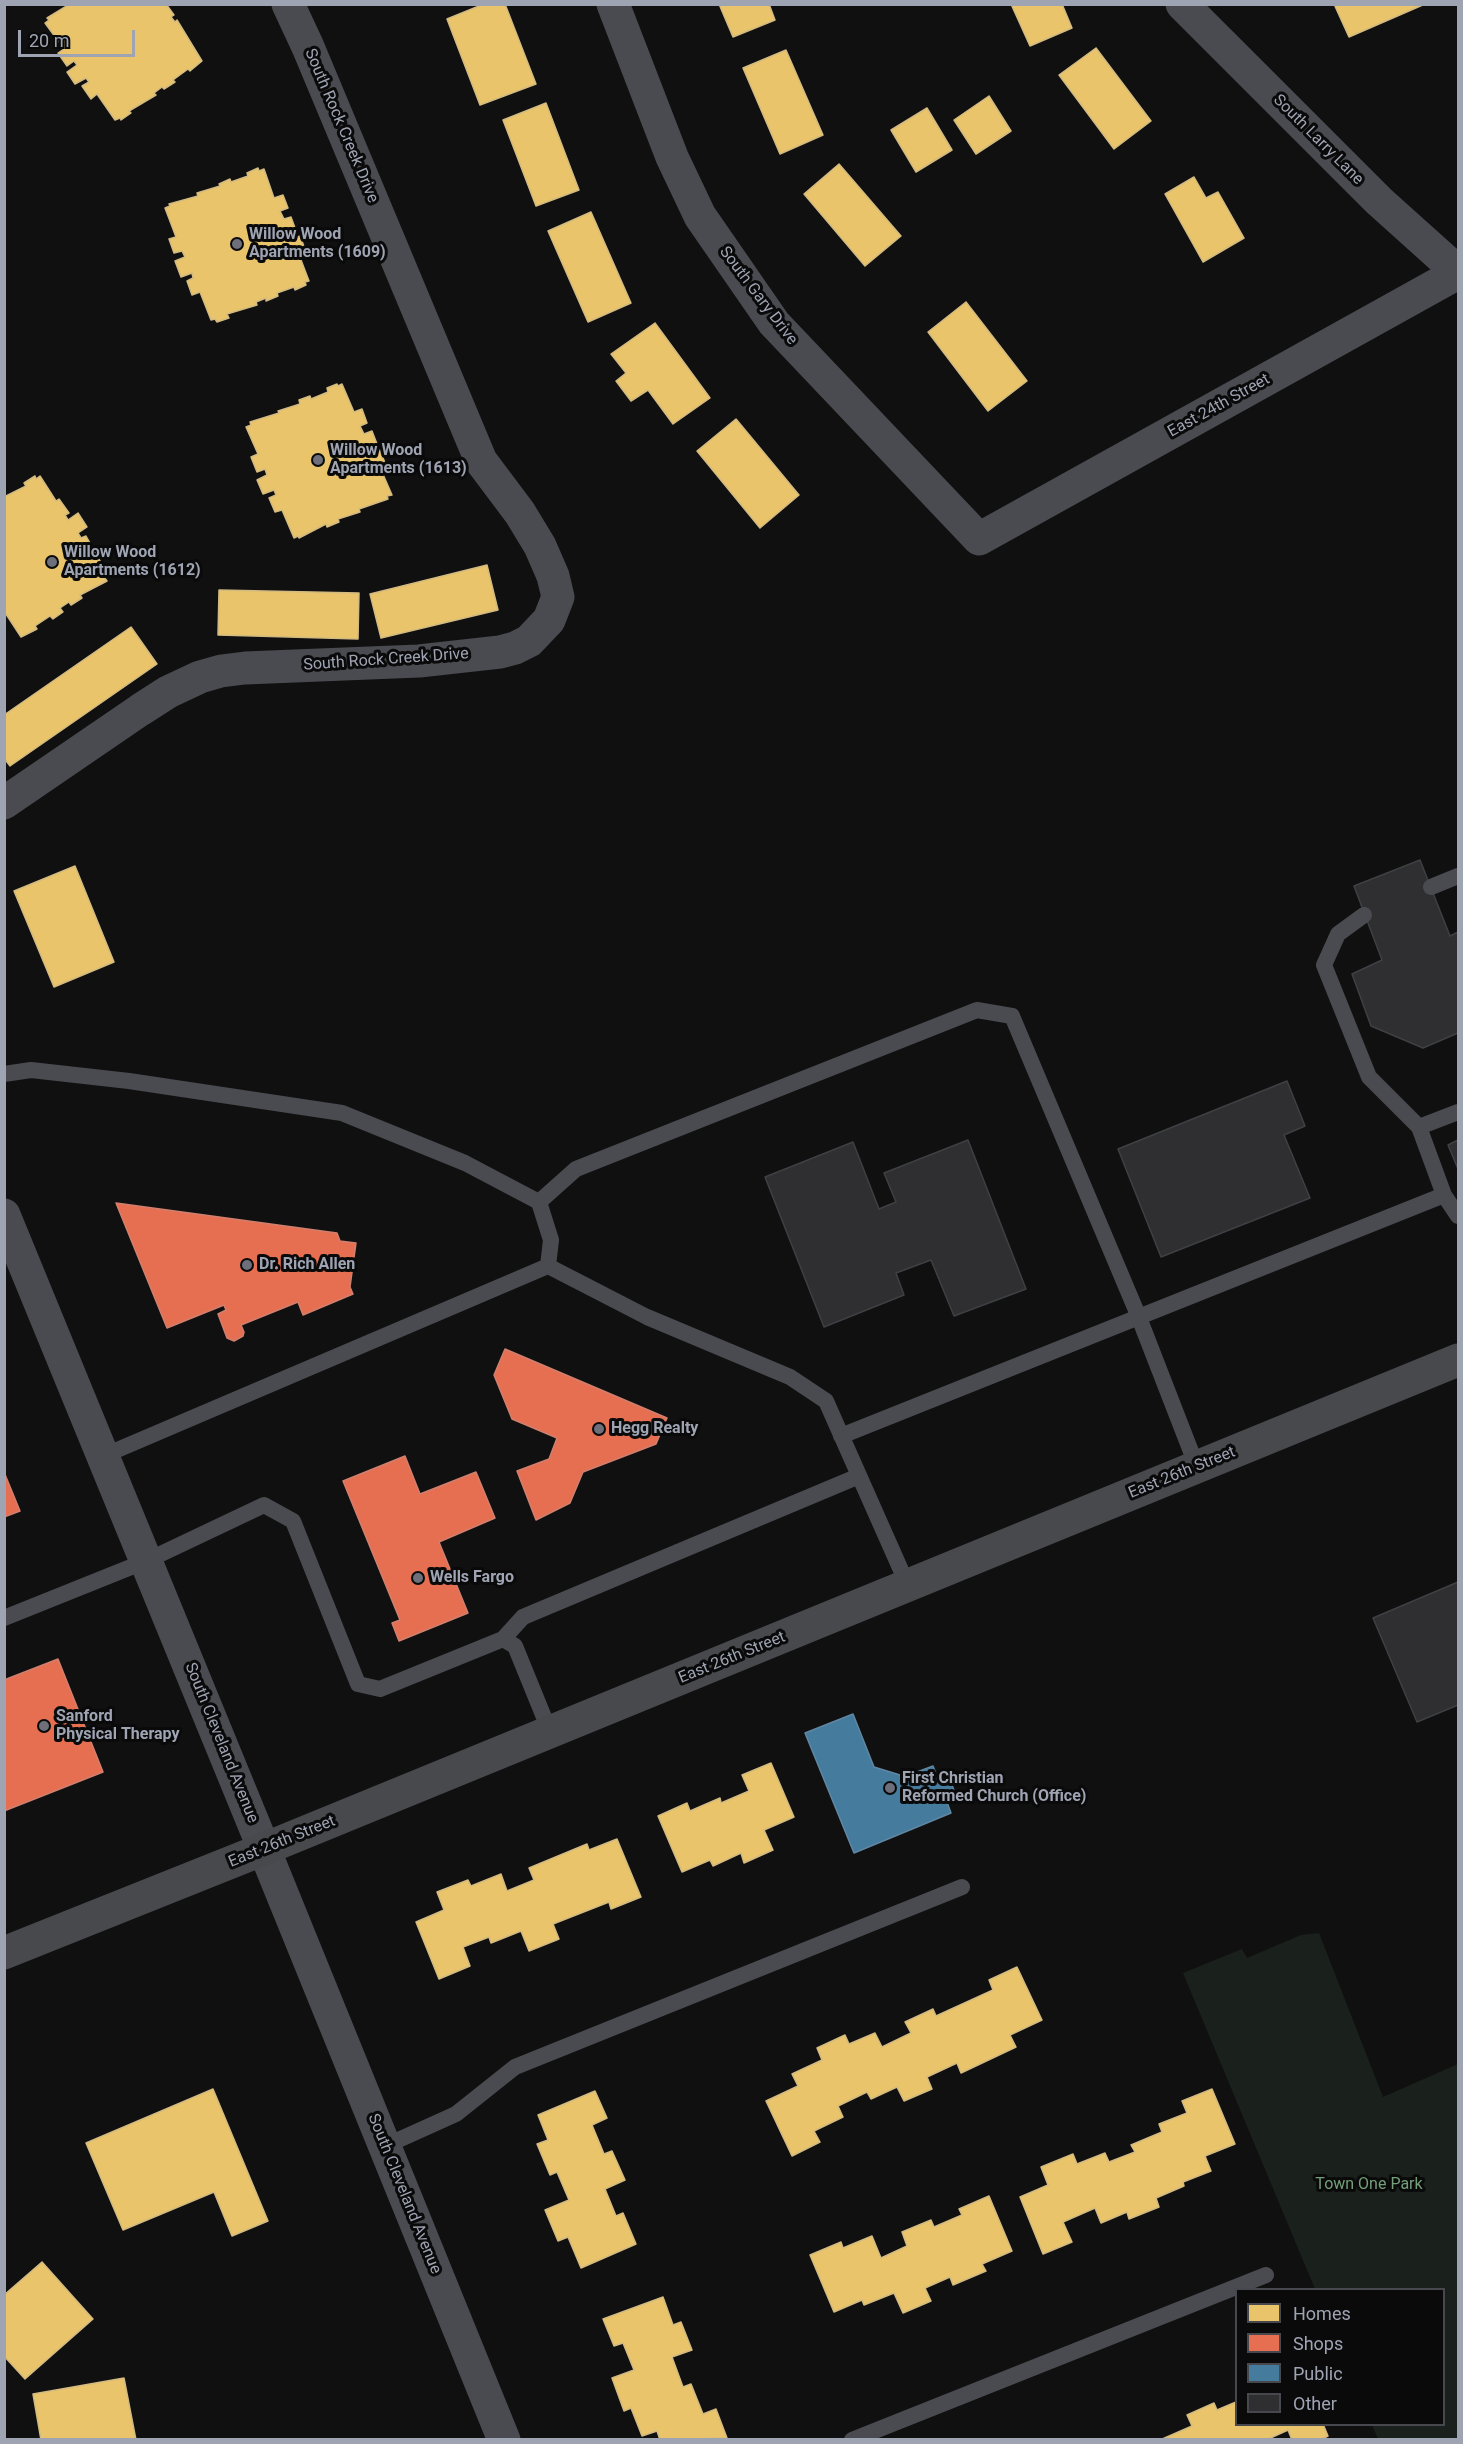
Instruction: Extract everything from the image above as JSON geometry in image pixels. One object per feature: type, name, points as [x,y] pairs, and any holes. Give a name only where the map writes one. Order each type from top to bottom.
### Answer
[{"type":"main road","name":"East 26th Street","points":[[4,1953],[264,1849],[1458,1360]]},
{"type":"street","name":"South Rock Creek Drive","points":[[4,803],[140,710],[168,692],[200,677],[221,671],[246,668],[419,661],[508,650],[530,641],[549,620],[558,597],[554,576],[540,546],[520,513],[482,461],[313,57],[288,4]]},
{"type":"street","name":"South Gary Drive","points":[[613,4],[672,157],[700,216],[774,323],[979,539]]},
{"type":"street","name":"South Larry Lane","points":[[1182,4],[1379,201],[1458,273]]},
{"type":"street","name":"East 24th Street","points":[[979,539],[1458,273]]},
{"type":"street","name":"South Cleveland Avenue","points":[[4,1215],[504,2439]]},
{"type":"lane","points":[[1431,887],[1458,876]]},
{"type":"lane","points":[[1364,915],[1338,934],[1324,965],[1369,1077],[1419,1127],[1444,1195],[1458,1216]]},
{"type":"lane","points":[[539,1202],[576,1169],[977,1010],[1012,1016],[1138,1316],[1197,1467]]},
{"type":"lane","points":[[4,1074],[31,1070],[129,1081],[342,1113],[465,1163],[539,1202],[551,1240],[548,1266]]},
{"type":"lane","points":[[1419,1127],[1458,1112]]},
{"type":"lane","points":[[841,1436],[1444,1195]]},
{"type":"lane","points":[[548,1266],[647,1317],[790,1377],[826,1401],[908,1586]]},
{"type":"lane","points":[[104,1456],[548,1266]]},
{"type":"lane","points":[[4,1618],[146,1561],[264,1505],[293,1521],[358,1684],[380,1689],[503,1639],[523,1617],[859,1476]]},
{"type":"lane","points":[[503,1639],[515,1646],[550,1732]]},
{"type":"lane","points":[[385,2146],[456,2114],[515,2067],[962,1887]]},
{"type":"lane","points":[[852,2439],[1266,2275]]},
{"type":"green space","name":"Town One Park","points":[[1319,1933],[1383,2097],[1458,2064],[1458,2439],[1378,2439],[1372,2426],[1445,2426],[1445,2288],[1315,2288],[1183,1973],[1242,1949],[1247,1958],[1301,1935]]},
{"type":"building: Homes","points":[[70,4],[166,4],[174,15],[171,17],[175,22],[177,20],[202,61],[173,80],[175,82],[164,89],[162,87],[154,93],[156,95],[129,111],[131,113],[121,120],[120,118],[115,120],[97,94],[91,99],[82,86],[89,82],[86,78],[75,84],[67,72],[77,65],[74,61],[67,66],[58,53],[64,49],[45,23],[49,20],[47,18]]},
{"type":"building: Homes","points":[[484,4],[505,4],[536,84],[480,105],[447,19]]},
{"type":"building: Homes","points":[[719,4],[769,4],[775,20],[733,37]]},
{"type":"building: Homes","points":[[1011,4],[1062,4],[1072,28],[1030,46]]},
{"type":"building: Homes","points":[[1334,4],[1425,4],[1349,37]]},
{"type":"building: Homes","points":[[1096,48],[1151,121],[1114,149],[1059,75]]},
{"type":"building: Homes","points":[[786,50],[823,135],[780,154],[743,68]]},
{"type":"building: Homes","points":[[989,96],[1011,131],[976,154],[954,120]]},
{"type":"building: Homes","points":[[546,103],[579,190],[536,206],[503,120]]},
{"type":"building: Homes","points":[[927,108],[952,150],[916,172],[891,130]]},
{"type":"building: Homes","points":[[839,164],[901,236],[865,266],[804,194]]},
{"type":"building: Homes","name":"Willow Wood Apartments (1609)","points":[[258,168],[259,171],[264,169],[274,198],[283,195],[288,208],[280,211],[284,219],[291,217],[295,228],[288,231],[291,240],[300,236],[305,249],[298,252],[309,281],[295,290],[294,287],[277,293],[278,296],[266,301],[266,298],[256,302],[257,305],[227,314],[229,318],[217,322],[215,319],[211,320],[200,292],[192,295],[187,281],[193,278],[192,273],[181,277],[175,261],[185,257],[182,251],[174,253],[169,239],[176,237],[165,208],[170,206],[169,204],[198,196],[197,193],[220,186],[219,184],[230,179],[231,182],[248,176],[247,173]]},
{"type":"building: Homes","points":[[1194,177],[1206,198],[1218,192],[1244,238],[1203,262],[1165,194]]},
{"type":"building: Homes","points":[[591,212],[631,303],[588,322],[548,231]]},
{"type":"building: Homes","points":[[966,302],[1027,381],[988,411],[928,332]]},
{"type":"building: Homes","points":[[655,323],[710,398],[673,424],[648,390],[631,401],[616,381],[626,373],[611,354]]},
{"type":"building: Homes","name":"Willow Wood Apartments (1613)","points":[[337,384],[338,386],[342,384],[354,412],[362,409],[367,423],[360,426],[364,434],[372,431],[377,444],[369,447],[372,453],[380,450],[385,463],[379,465],[392,495],[387,496],[388,499],[359,509],[360,512],[338,519],[339,522],[327,527],[326,524],[299,538],[298,536],[294,538],[282,510],[275,512],[269,498],[276,495],[274,490],[263,494],[257,480],[267,475],[265,469],[257,472],[251,457],[258,454],[246,427],[251,425],[250,422],[300,404],[299,400],[310,396],[311,399],[328,392],[327,388]]},
{"type":"building: Homes","points":[[736,419],[799,495],[760,528],[697,451]]},
{"type":"building: Homes","name":"Willow Wood Apartments (1612)","points":[[35,476],[36,479],[40,476],[56,501],[59,499],[69,513],[65,515],[68,520],[78,513],[87,527],[78,533],[81,538],[86,536],[108,575],[104,577],[107,581],[80,595],[82,598],[71,605],[69,602],[60,608],[63,612],[53,619],[50,616],[35,626],[37,629],[21,637],[4,611],[4,497],[26,486],[24,483]]},
{"type":"building: Homes","points":[[487,565],[498,610],[381,638],[370,594]]},
{"type":"building: Homes","points":[[219,590],[359,593],[358,639],[218,635]]},
{"type":"building: Homes","points":[[131,627],[157,664],[10,766],[4,758],[4,715]]},
{"type":"building: Homes","points":[[75,866],[114,962],[54,987],[14,891]]},
{"type":"building: Homes","points":[[771,1763],[794,1817],[764,1830],[773,1850],[744,1863],[741,1853],[713,1866],[710,1860],[682,1872],[658,1816],[687,1803],[690,1811],[720,1798],[721,1803],[749,1791],[742,1775]]},
{"type":"building: Homes","points":[[617,1839],[641,1897],[611,1909],[609,1902],[553,1924],[559,1939],[529,1951],[521,1931],[491,1943],[489,1937],[463,1947],[470,1966],[439,1979],[416,1922],[444,1910],[437,1892],[468,1880],[471,1886],[501,1874],[507,1891],[534,1880],[529,1868],[587,1844],[589,1850]]},
{"type":"building: Homes","points":[[1017,1967],[1042,2020],[1010,2035],[1016,2047],[961,2073],[957,2063],[927,2077],[932,2089],[904,2101],[897,2087],[871,2099],[867,2092],[838,2106],[843,2117],[814,2131],[820,2142],[792,2156],[766,2101],[798,2086],[792,2074],[822,2060],[817,2048],[845,2035],[849,2044],[875,2033],[882,2047],[911,2033],[905,2022],[933,2009],[936,2016],[993,1990],[989,1980]]},
{"type":"building: Homes","points":[[213,2089],[268,2221],[232,2236],[214,2192],[123,2230],[86,2143]]},
{"type":"building: Homes","points":[[1212,2089],[1235,2144],[1205,2156],[1211,2171],[1183,2182],[1184,2186],[1156,2198],[1159,2207],[1129,2219],[1127,2212],[1101,2223],[1095,2208],[1063,2222],[1072,2242],[1043,2254],[1020,2197],[1048,2185],[1041,2167],[1073,2154],[1077,2164],[1105,2153],[1109,2162],[1135,2152],[1131,2145],[1162,2132],[1159,2124],[1187,2113],[1182,2101]]},
{"type":"building: Homes","points":[[595,2091],[607,2118],[592,2125],[604,2154],[612,2151],[625,2180],[605,2189],[616,2216],[623,2213],[636,2244],[581,2268],[568,2237],[558,2241],[545,2210],[569,2200],[557,2172],[550,2175],[537,2144],[548,2140],[538,2115]]},
{"type":"building: Homes","points":[[989,2196],[1012,2251],[982,2264],[986,2271],[953,2285],[950,2277],[925,2288],[931,2301],[903,2313],[894,2293],[864,2305],[862,2300],[834,2312],[810,2255],[841,2242],[843,2248],[872,2236],[881,2258],[907,2246],[902,2232],[931,2220],[934,2227],[962,2215],[959,2209]]},
{"type":"building: Homes","points":[[42,2262],[93,2319],[25,2379],[4,2356],[4,2295]]},
{"type":"building: Homes","points":[[663,2297],[673,2325],[681,2322],[692,2350],[672,2357],[683,2387],[691,2384],[703,2414],[716,2409],[727,2438],[660,2440],[657,2431],[642,2436],[631,2408],[624,2411],[612,2378],[634,2370],[623,2343],[614,2346],[603,2319]]},
{"type":"building: Homes","points":[[124,2378],[136,2440],[41,2440],[33,2394]]},
{"type":"building: Homes","points":[[1235,2402],[1235,2426],[1324,2426],[1328,2436],[1320,2440],[1292,2440],[1288,2430],[1266,2440],[1160,2440],[1192,2426],[1187,2415],[1214,2403],[1217,2410]]},
{"type":"building: Shops","name":"Dr. Rich Allen","points":[[116,1203],[337,1233],[340,1241],[356,1243],[350,1287],[353,1294],[303,1315],[298,1302],[241,1325],[243,1336],[234,1341],[227,1338],[218,1314],[226,1310],[224,1305],[167,1328]]},
{"type":"building: Shops","name":"Hegg Realty","points":[[505,1349],[667,1418],[656,1444],[583,1472],[570,1503],[536,1520],[517,1471],[549,1459],[557,1438],[512,1419],[494,1375]]},
{"type":"building: Shops","name":"Wells Fargo","points":[[405,1456],[420,1494],[476,1472],[495,1518],[439,1542],[468,1613],[399,1641],[392,1623],[400,1620],[343,1481]]},
{"type":"building: Shops","points":[[4,1472],[20,1511],[4,1517]]},
{"type":"building: Shops","name":"Sanford Physical Therapy","points":[[58,1659],[103,1772],[4,1811],[4,1680]]},
{"type":"building: Public","name":"First Christian Reformed Church (Office)","points":[[853,1714],[874,1767],[900,1775],[901,1778],[933,1766],[937,1776],[947,1772],[957,1798],[947,1802],[951,1813],[854,1853],[805,1733]]},
{"type":"building: Other","points":[[1420,860],[1450,936],[1458,932],[1458,1033],[1423,1048],[1371,1026],[1352,974],[1382,960],[1354,886]]},
{"type":"building: Other","points":[[1287,1081],[1305,1126],[1284,1135],[1310,1198],[1161,1257],[1118,1149]]},
{"type":"building: Other","points":[[968,1140],[1026,1289],[954,1316],[931,1260],[896,1273],[904,1295],[824,1327],[765,1177],[853,1142],[879,1209],[896,1202],[884,1173]]},
{"type":"building: Other","points":[[1458,1140],[1458,1169],[1448,1145]]},
{"type":"building: Other","points":[[1458,1582],[1458,1705],[1417,1722],[1373,1618]]},
{"type":"place","name":"Willow Wood Apartments (1609)","points":[[237,244]]},
{"type":"place","name":"Willow Wood Apartments (1613)","points":[[318,460]]},
{"type":"place","name":"Willow Wood Apartments (1612)","points":[[52,562]]},
{"type":"place","name":"Dr. Rich Allen","points":[[247,1265]]},
{"type":"place","name":"Hegg Realty","points":[[599,1429]]},
{"type":"place","name":"Wells Fargo","points":[[418,1578]]},
{"type":"place","name":"Sanford Physical Therapy","points":[[44,1726]]},
{"type":"place","name":"First Christian Reformed Church (Office)","points":[[890,1788]]}]
